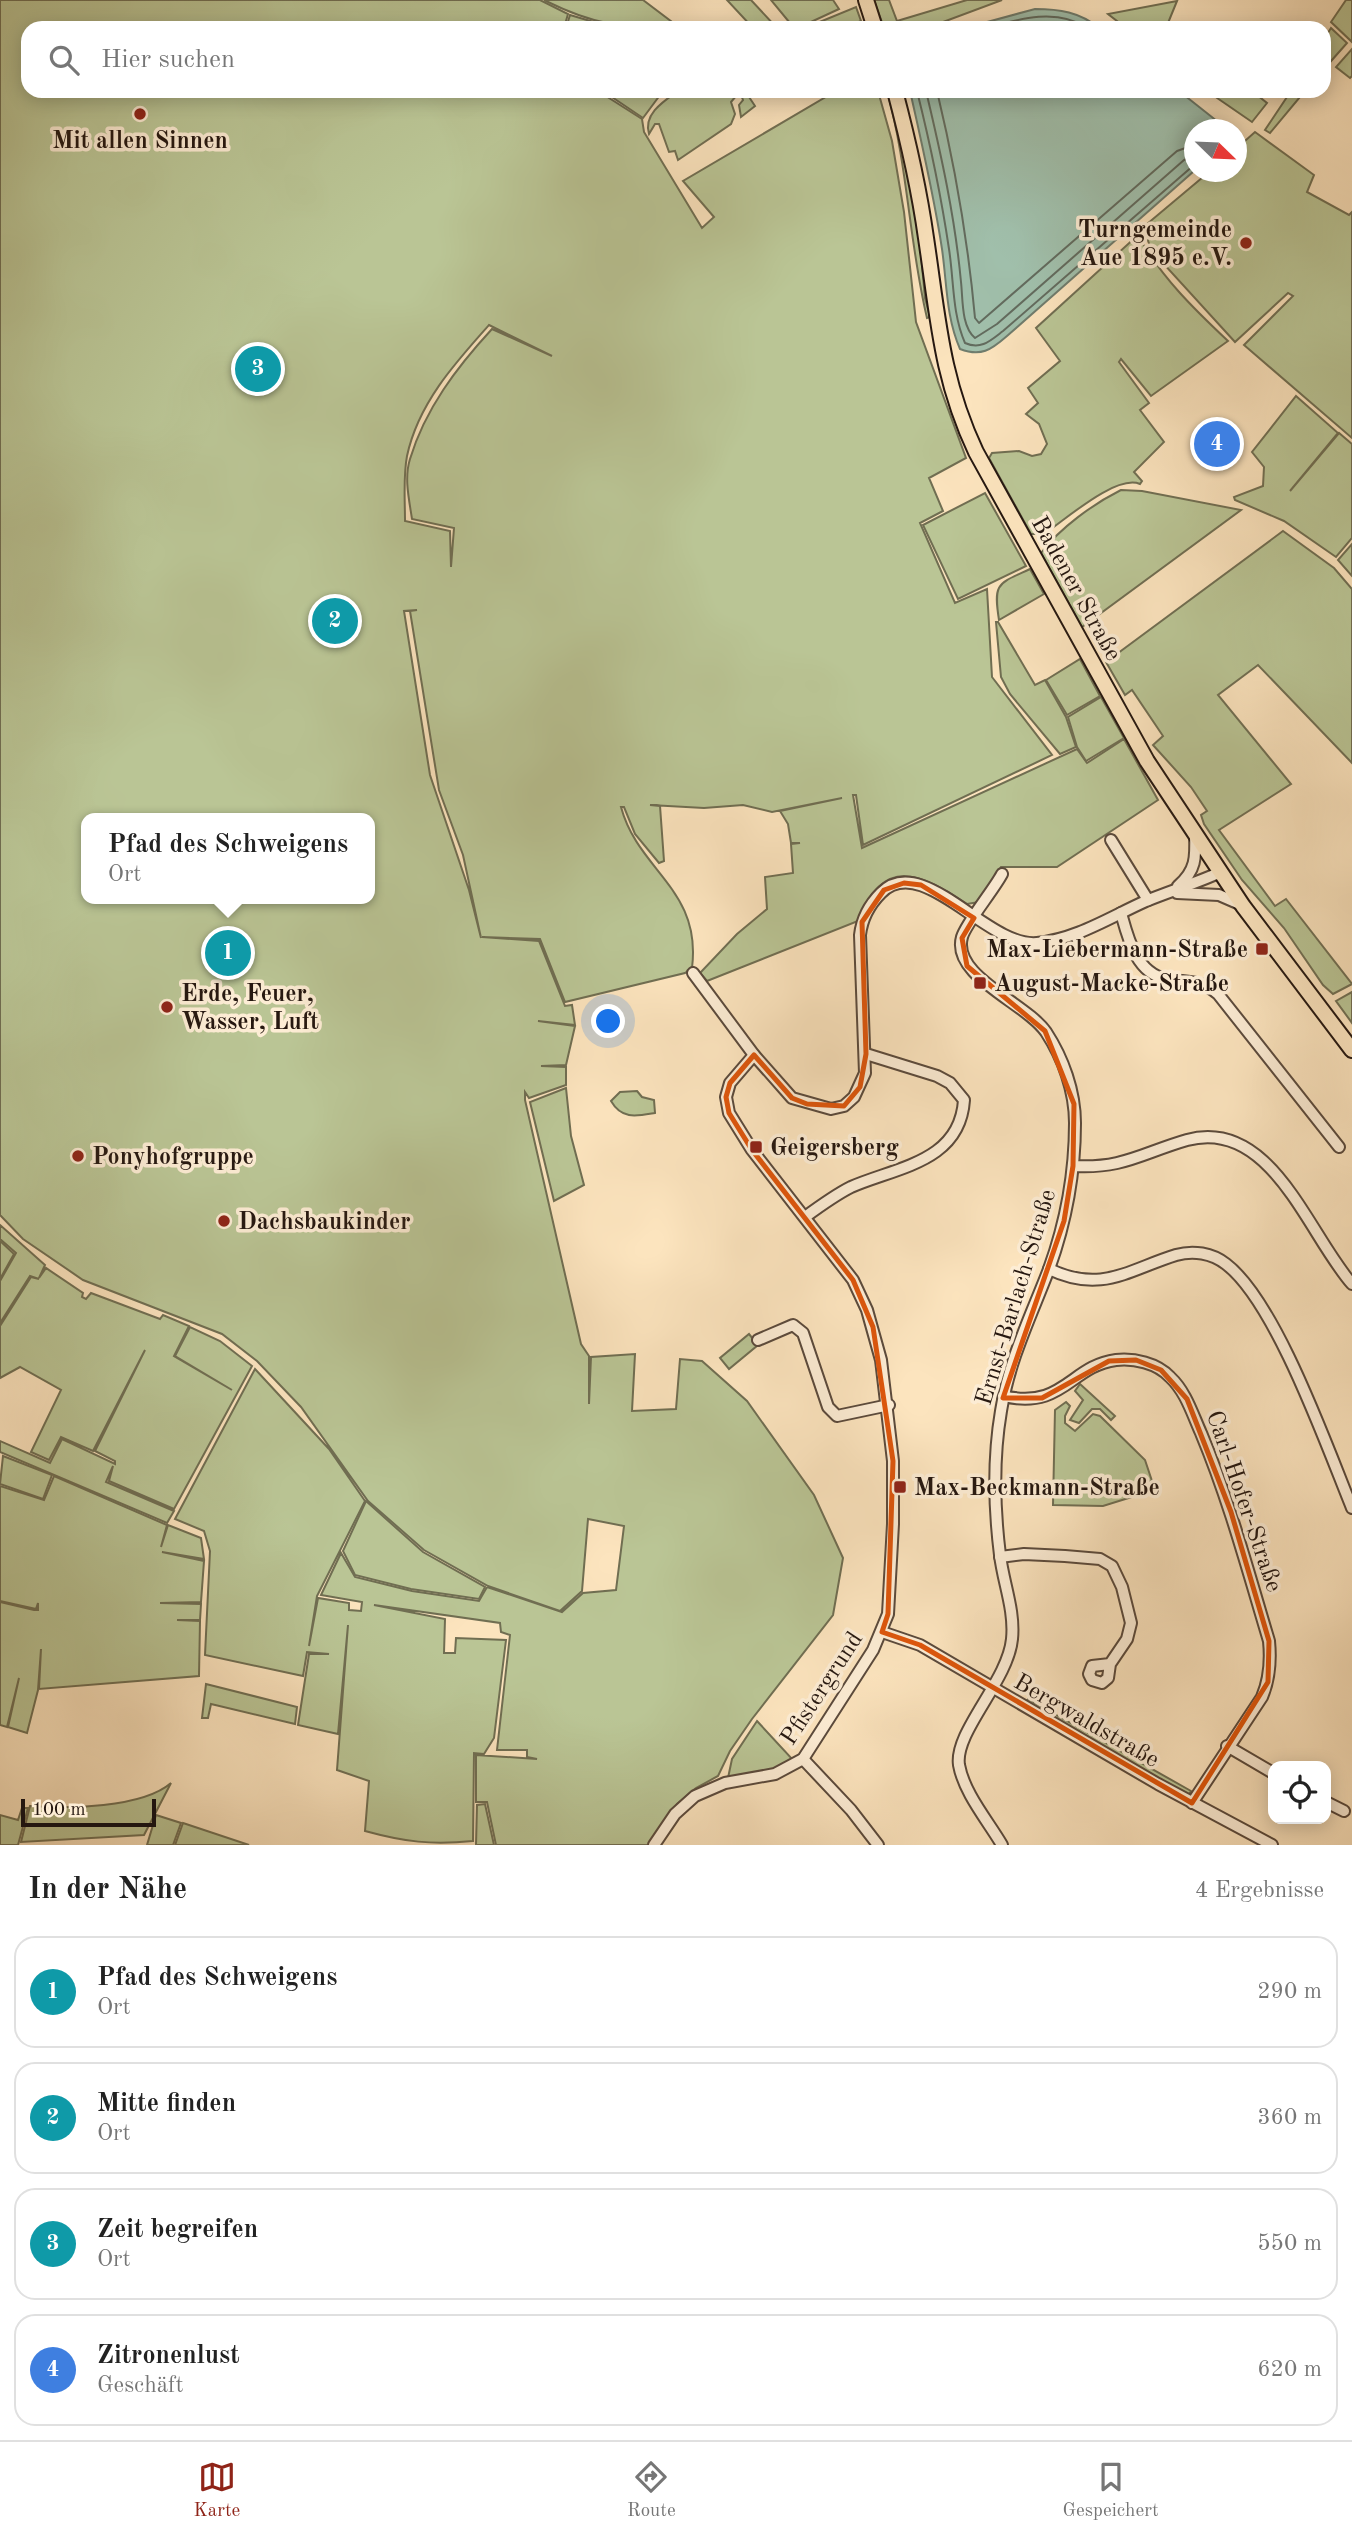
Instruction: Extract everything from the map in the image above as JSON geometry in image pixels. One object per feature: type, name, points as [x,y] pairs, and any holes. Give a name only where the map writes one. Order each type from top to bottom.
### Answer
[{"type":"main road","points":[[866,0],[873,21]]},
{"type":"main road","name":"Badener Straße","points":[[897,98],[917,180],[937,331],[962,422],[1147,761],[1243,906],[1352,1051]]},
{"type":"street","points":[[1171,892],[1192,871],[1195,861],[1195,834]]},
{"type":"street","points":[[1111,840],[1148,900]]},
{"type":"street","points":[[693,973],[754,1055],[792,1098],[831,1109],[844,1106],[854,1097],[865,1073],[860,935],[862,922],[871,903],[884,890],[911,883],[942,894],[1005,937],[1035,943],[1080,933],[1148,900],[1221,872]]},
{"type":"street","points":[[974,918],[1002,874]]},
{"type":"street","points":[[1171,892],[1219,895],[1243,906]]},
{"type":"street","points":[[1121,913],[1135,953],[1148,971],[1164,979],[1198,981],[1218,994],[1339,1147]]},
{"type":"street","name":"Ernst-Barlach-Straße","points":[[974,918],[962,938],[962,956],[967,966],[1041,1027],[1065,1070],[1074,1104],[1073,1166],[1064,1221],[1049,1269],[1023,1328],[1003,1396],[995,1474],[1000,1557],[1013,1633],[1009,1656],[963,1740],[959,1764],[968,1788],[1002,1845]]},
{"type":"street","points":[[805,1217],[852,1187],[919,1162],[957,1132],[964,1100],[950,1083],[866,1054]]},
{"type":"street","points":[[754,1055],[730,1083],[726,1097],[729,1113],[751,1150],[853,1280],[867,1310],[881,1360],[889,1405],[893,1524],[888,1614],[882,1632]]},
{"type":"street","points":[[1073,1166],[1116,1166],[1203,1136],[1223,1137],[1240,1144],[1261,1157],[1277,1176],[1317,1238],[1352,1284]]},
{"type":"street","points":[[1049,1269],[1086,1279],[1104,1279],[1129,1275],[1176,1255],[1196,1252],[1228,1266],[1257,1300],[1289,1360],[1352,1508]]},
{"type":"street","points":[[758,1340],[793,1325],[803,1333],[828,1407],[837,1416],[889,1405]]},
{"type":"street","name":"Carl-Hofer-Straße","points":[[1003,1396],[1042,1398],[1066,1387],[1098,1365],[1119,1360],[1151,1365],[1170,1376],[1179,1387],[1205,1442],[1231,1512],[1269,1641],[1268,1682],[1255,1709],[1227,1746],[1192,1803]]},
{"type":"street","points":[[1000,1557],[1024,1554],[1084,1557],[1100,1559],[1112,1566],[1122,1587],[1131,1623],[1127,1639],[1110,1664]]},
{"type":"street","name":"Bergwaldstraße","points":[[882,1632],[920,1645],[1192,1803],[1272,1845]]},
{"type":"street","name":"Pfistergrund","points":[[654,1845],[675,1814],[695,1796],[725,1783],[775,1774],[803,1759],[882,1632]]},
{"type":"street","points":[[1227,1746],[1268,1770]]},
{"type":"street","points":[[803,1759],[878,1845]]},
{"type":"street","points":[[1331,1804],[1344,1811]]},
{"type":"highlighted area","points":[[904,883],[921,885],[974,918],[962,938],[967,966],[1045,1031],[1074,1104],[1073,1166],[1064,1221],[1003,1398],[1042,1398],[1109,1361],[1136,1360],[1161,1370],[1187,1399],[1231,1512],[1269,1641],[1268,1682],[1192,1803],[920,1645],[882,1632],[888,1614],[893,1461],[873,1327],[853,1280],[752,1150],[729,1113],[726,1097],[730,1083],[754,1055],[792,1098],[807,1104],[844,1106],[860,1087],[866,1054],[862,922],[884,890]]},
{"type":"shaded area","points":[[0,0],[540,0],[568,14],[566,21],[21,21],[21,98],[609,98],[642,119],[644,132],[702,228],[714,217],[683,181],[824,98],[880,98],[892,141],[904,212],[916,322],[966,458],[929,478],[943,511],[920,523],[955,603],[987,589],[992,677],[1052,755],[863,845],[856,795],[853,795],[862,848],[1077,749],[1087,763],[1124,739],[1158,800],[1057,867],[1001,867],[979,902],[967,904],[919,878],[891,878],[879,886],[868,900],[858,921],[707,981],[700,973],[737,934],[767,909],[765,877],[793,873],[791,844],[800,843],[791,843],[788,824],[780,811],[842,798],[772,812],[743,805],[704,808],[650,805],[660,806],[664,861],[659,863],[635,834],[624,807],[621,807],[629,829],[667,882],[688,919],[693,941],[692,968],[685,973],[565,1002],[540,939],[482,937],[539,941],[565,1006],[572,1005],[575,1025],[538,1021],[575,1026],[566,1065],[541,1066],[566,1067],[566,1085],[529,1098],[525,1092],[525,1100],[581,1344],[589,1356],[589,1404],[591,1357],[635,1354],[632,1411],[676,1409],[680,1359],[702,1361],[747,1401],[814,1495],[843,1558],[833,1615],[752,1719],[730,1751],[718,1776],[696,1788],[677,1804],[649,1845],[496,1845],[487,1802],[476,1802],[476,1755],[537,1759],[527,1757],[527,1750],[497,1750],[510,1635],[501,1632],[500,1623],[374,1605],[445,1619],[444,1653],[455,1653],[456,1638],[506,1640],[494,1738],[484,1754],[474,1753],[473,1841],[418,1842],[365,1831],[369,1781],[337,1770],[348,1625],[338,1734],[298,1725],[309,1654],[329,1654],[307,1652],[303,1676],[205,1655],[210,1551],[204,1531],[175,1519],[255,1369],[329,1449],[365,1501],[317,1596],[309,1646],[318,1598],[349,1603],[349,1610],[361,1611],[362,1602],[321,1595],[341,1553],[355,1577],[412,1591],[479,1601],[487,1587],[562,1612],[583,1593],[616,1590],[624,1526],[588,1519],[582,1591],[560,1611],[488,1586],[424,1550],[368,1501],[301,1407],[257,1361],[222,1334],[83,1280],[23,1239],[0,1215]],"holes":[[[489,325],[552,356],[492,329],[455,374],[424,423],[408,466],[412,519],[454,528],[451,567],[450,531],[405,521],[407,456],[420,419],[439,386]],[[417,610],[410,611],[439,790],[463,855],[481,938],[469,890],[430,775],[404,611]]]},
{"type":"shaded area","points":[[544,0],[643,0],[671,21],[599,21]]},
{"type":"shaded area","points":[[727,0],[751,0],[770,21],[746,21]]},
{"type":"shaded area","points":[[771,0],[833,0],[839,9],[813,21],[788,21]]},
{"type":"shaded area","points":[[874,0],[889,0],[897,21],[882,21]]},
{"type":"shaded area","points":[[967,0],[1002,0],[946,21],[897,21]]},
{"type":"shaded area","points":[[1346,0],[1352,0],[1352,42],[1331,22]]},
{"type":"shaded area","points":[[1177,1],[1169,21],[1117,21],[1108,14]]},
{"type":"shaded area","points":[[856,7],[861,21],[822,21]]},
{"type":"shaded area","points":[[570,15],[590,21],[568,21]]},
{"type":"shaded area","points":[[1331,28],[1347,43],[1331,61]]},
{"type":"shaded area","points":[[1352,49],[1352,76],[1350,78],[1336,67]]},
{"type":"shaded area","points":[[613,98],[658,98],[643,118]]},
{"type":"shaded area","points":[[734,98],[731,102],[735,114],[731,124],[678,160],[675,151],[669,152],[659,124],[655,124],[649,134],[652,114],[667,99]]},
{"type":"shaded area","points":[[742,98],[750,98],[755,106],[741,117],[739,105]]},
{"type":"shaded area","points":[[889,98],[891,98],[917,212],[925,298],[930,317],[927,318],[916,261]]},
{"type":"shaded area","points":[[1217,98],[1261,98],[1267,103],[1252,122]]},
{"type":"shaded area","points":[[1286,98],[1299,98],[1270,133],[1265,130]]},
{"type":"shaded area","name":"Turngemeinde Aue 1895 e.V.","points":[[1255,132],[1314,175],[1307,192],[1349,215],[1352,212],[1352,438],[1244,345],[1293,296],[1288,293],[1235,342],[1152,251],[1145,233],[1147,224],[1197,182],[1247,182],[1247,139]]},
{"type":"shaded area","points":[[1138,235],[1167,278],[1228,341],[1151,396],[1121,359],[1119,362],[1149,403],[1140,410],[1164,442],[1134,472],[1142,481],[1140,484],[1118,486],[1091,500],[1044,534],[1031,534],[989,458],[992,453],[1019,451],[1032,456],[1041,454],[1047,444],[1039,424],[1026,414],[1038,403],[1028,388],[1060,361],[1036,328]]},
{"type":"shaded area","points":[[1296,396],[1338,433],[1290,491],[1339,433],[1352,444],[1352,538],[1336,557],[1284,521],[1235,500],[1234,497],[1263,486],[1264,467],[1252,452]]},
{"type":"shaded area","points":[[1121,490],[1142,491],[1241,510],[1082,627],[1041,553],[1078,517]]},
{"type":"shaded area","points":[[985,493],[1026,566],[958,599],[923,525]]},
{"type":"shaded area","points":[[1283,531],[1334,568],[1352,589],[1352,763],[1258,665],[1218,695],[1291,784],[1219,830],[1275,906],[1286,899],[1352,984],[1333,994],[1323,985],[1284,928],[1242,880],[1204,824],[1201,815],[1207,811],[1191,787],[1153,745],[1163,736],[1132,690],[1125,695],[1106,662]]},
{"type":"shaded area","points":[[1352,544],[1352,576],[1338,560]]},
{"type":"shaded area","points":[[1030,569],[1044,594],[999,620],[997,598],[1000,586]]},
{"type":"shaded area","points":[[996,622],[1035,685],[1045,680],[1066,717],[1076,747],[1060,754],[1010,694],[1001,677]]},
{"type":"shaded area","points":[[1080,659],[1100,696],[1067,715],[1046,680]]},
{"type":"shaded area","points":[[1101,697],[1124,738],[1086,761],[1077,747],[1068,717]]},
{"type":"shaded area","points":[[1352,992],[1352,1023],[1336,1001]]},
{"type":"shaded area","points":[[566,1088],[571,1136],[584,1185],[554,1201],[530,1102]]},
{"type":"shaded area","points":[[637,1091],[642,1097],[654,1100],[655,1113],[636,1116],[625,1114],[611,1101],[620,1092]]},
{"type":"shaded area","points":[[0,1225],[45,1265],[39,1278],[46,1268],[83,1293],[82,1297],[86,1299],[91,1293],[160,1319],[163,1315],[189,1326],[174,1356],[232,1390],[175,1356],[190,1327],[220,1341],[252,1366],[174,1509],[109,1481],[113,1466],[106,1482],[174,1511],[167,1523],[0,1452],[0,1441],[50,1463],[62,1439],[115,1464],[115,1461],[95,1451],[145,1350],[93,1451],[61,1437],[49,1460],[31,1452],[61,1390],[20,1367],[0,1378],[0,1326],[31,1277],[39,1279],[30,1276],[0,1323],[0,1281],[16,1253],[0,1239]]},
{"type":"shaded area","points":[[0,1241],[14,1254],[0,1279]]},
{"type":"shaded area","points":[[749,1334],[758,1345],[729,1369],[720,1358]]},
{"type":"shaded area","points":[[1080,1384],[1115,1416],[1111,1420],[1100,1409],[1092,1409],[1079,1423],[1070,1420],[1083,1400],[1075,1391]]},
{"type":"shaded area","points":[[1066,1402],[1070,1406],[1065,1423],[1075,1431],[1093,1414],[1100,1416],[1145,1460],[1152,1481],[1148,1482],[1151,1491],[1103,1506],[1053,1505],[1055,1410]]},
{"type":"shaded area","points":[[3,1456],[52,1475],[43,1499],[0,1484]]},
{"type":"shaded area","points":[[54,1476],[167,1525],[161,1547],[168,1525],[201,1538],[204,1559],[162,1552],[204,1561],[201,1602],[160,1603],[201,1604],[200,1620],[177,1620],[200,1621],[199,1676],[39,1689],[41,1649],[38,1690],[27,1733],[8,1727],[19,1678],[7,1727],[0,1725],[0,1602],[34,1610],[38,1610],[38,1603],[36,1609],[0,1601],[0,1486],[44,1500]]},
{"type":"shaded area","points":[[366,1501],[423,1552],[485,1587],[479,1599],[411,1589],[355,1575],[343,1551]]},
{"type":"shaded area","points":[[206,1684],[297,1707],[295,1724],[211,1704],[208,1718],[202,1718]]},
{"type":"shaded area","points":[[1028,1699],[1191,1791],[1188,1796],[1026,1703]]},
{"type":"shaded area","points":[[757,1721],[794,1761],[774,1769],[728,1778],[732,1759]]},
{"type":"shaded area","points":[[171,1783],[144,1835],[21,1842],[30,1806],[83,1807],[123,1802],[142,1798]]},
{"type":"shaded area","points":[[485,1804],[494,1845],[476,1845],[477,1805]]},
{"type":"shaded area","points":[[22,1808],[28,1808],[18,1845],[0,1845],[0,1815],[18,1820]]},
{"type":"shaded area","points":[[156,1815],[181,1823],[173,1845],[147,1845]]},
{"type":"shaded area","points":[[183,1823],[249,1845],[175,1845]]},
{"type":"water","points":[[1035,9],[1069,12],[1088,21],[991,21]]},
{"type":"water","points":[[912,98],[1188,98],[1214,119],[1184,119],[1184,180],[1001,341],[985,351],[960,349],[955,337],[935,209]]},
{"type":"place","name":"Mit allen Sinnen","points":[[140,114]]},
{"type":"place","name":"Turngemeinde Aue 1895 e.V.","points":[[1246,243]]},
{"type":"place","name":"Zeit begreifen","points":[[258,369]]},
{"type":"place","name":"Zitronenlust","points":[[1217,444]]},
{"type":"place","name":"Mitte finden","points":[[335,621]]},
{"type":"place","name":"Max-Liebermann-Straße","points":[[1262,949]]},
{"type":"place","name":"Pfad des Schweigens","points":[[228,953]]},
{"type":"place","name":"August-Macke-Straße","points":[[980,983]]},
{"type":"place","name":"Erde, Feuer, Wasser, Luft","points":[[167,1007]]},
{"type":"place","name":"Geigersberg","points":[[756,1147]]},
{"type":"place","name":"Ponyhofgruppe","points":[[78,1156]]},
{"type":"place","name":"Dachsbaukinder","points":[[224,1221]]},
{"type":"place","name":"Max-Beckmann-Straße","points":[[900,1487]]}]
